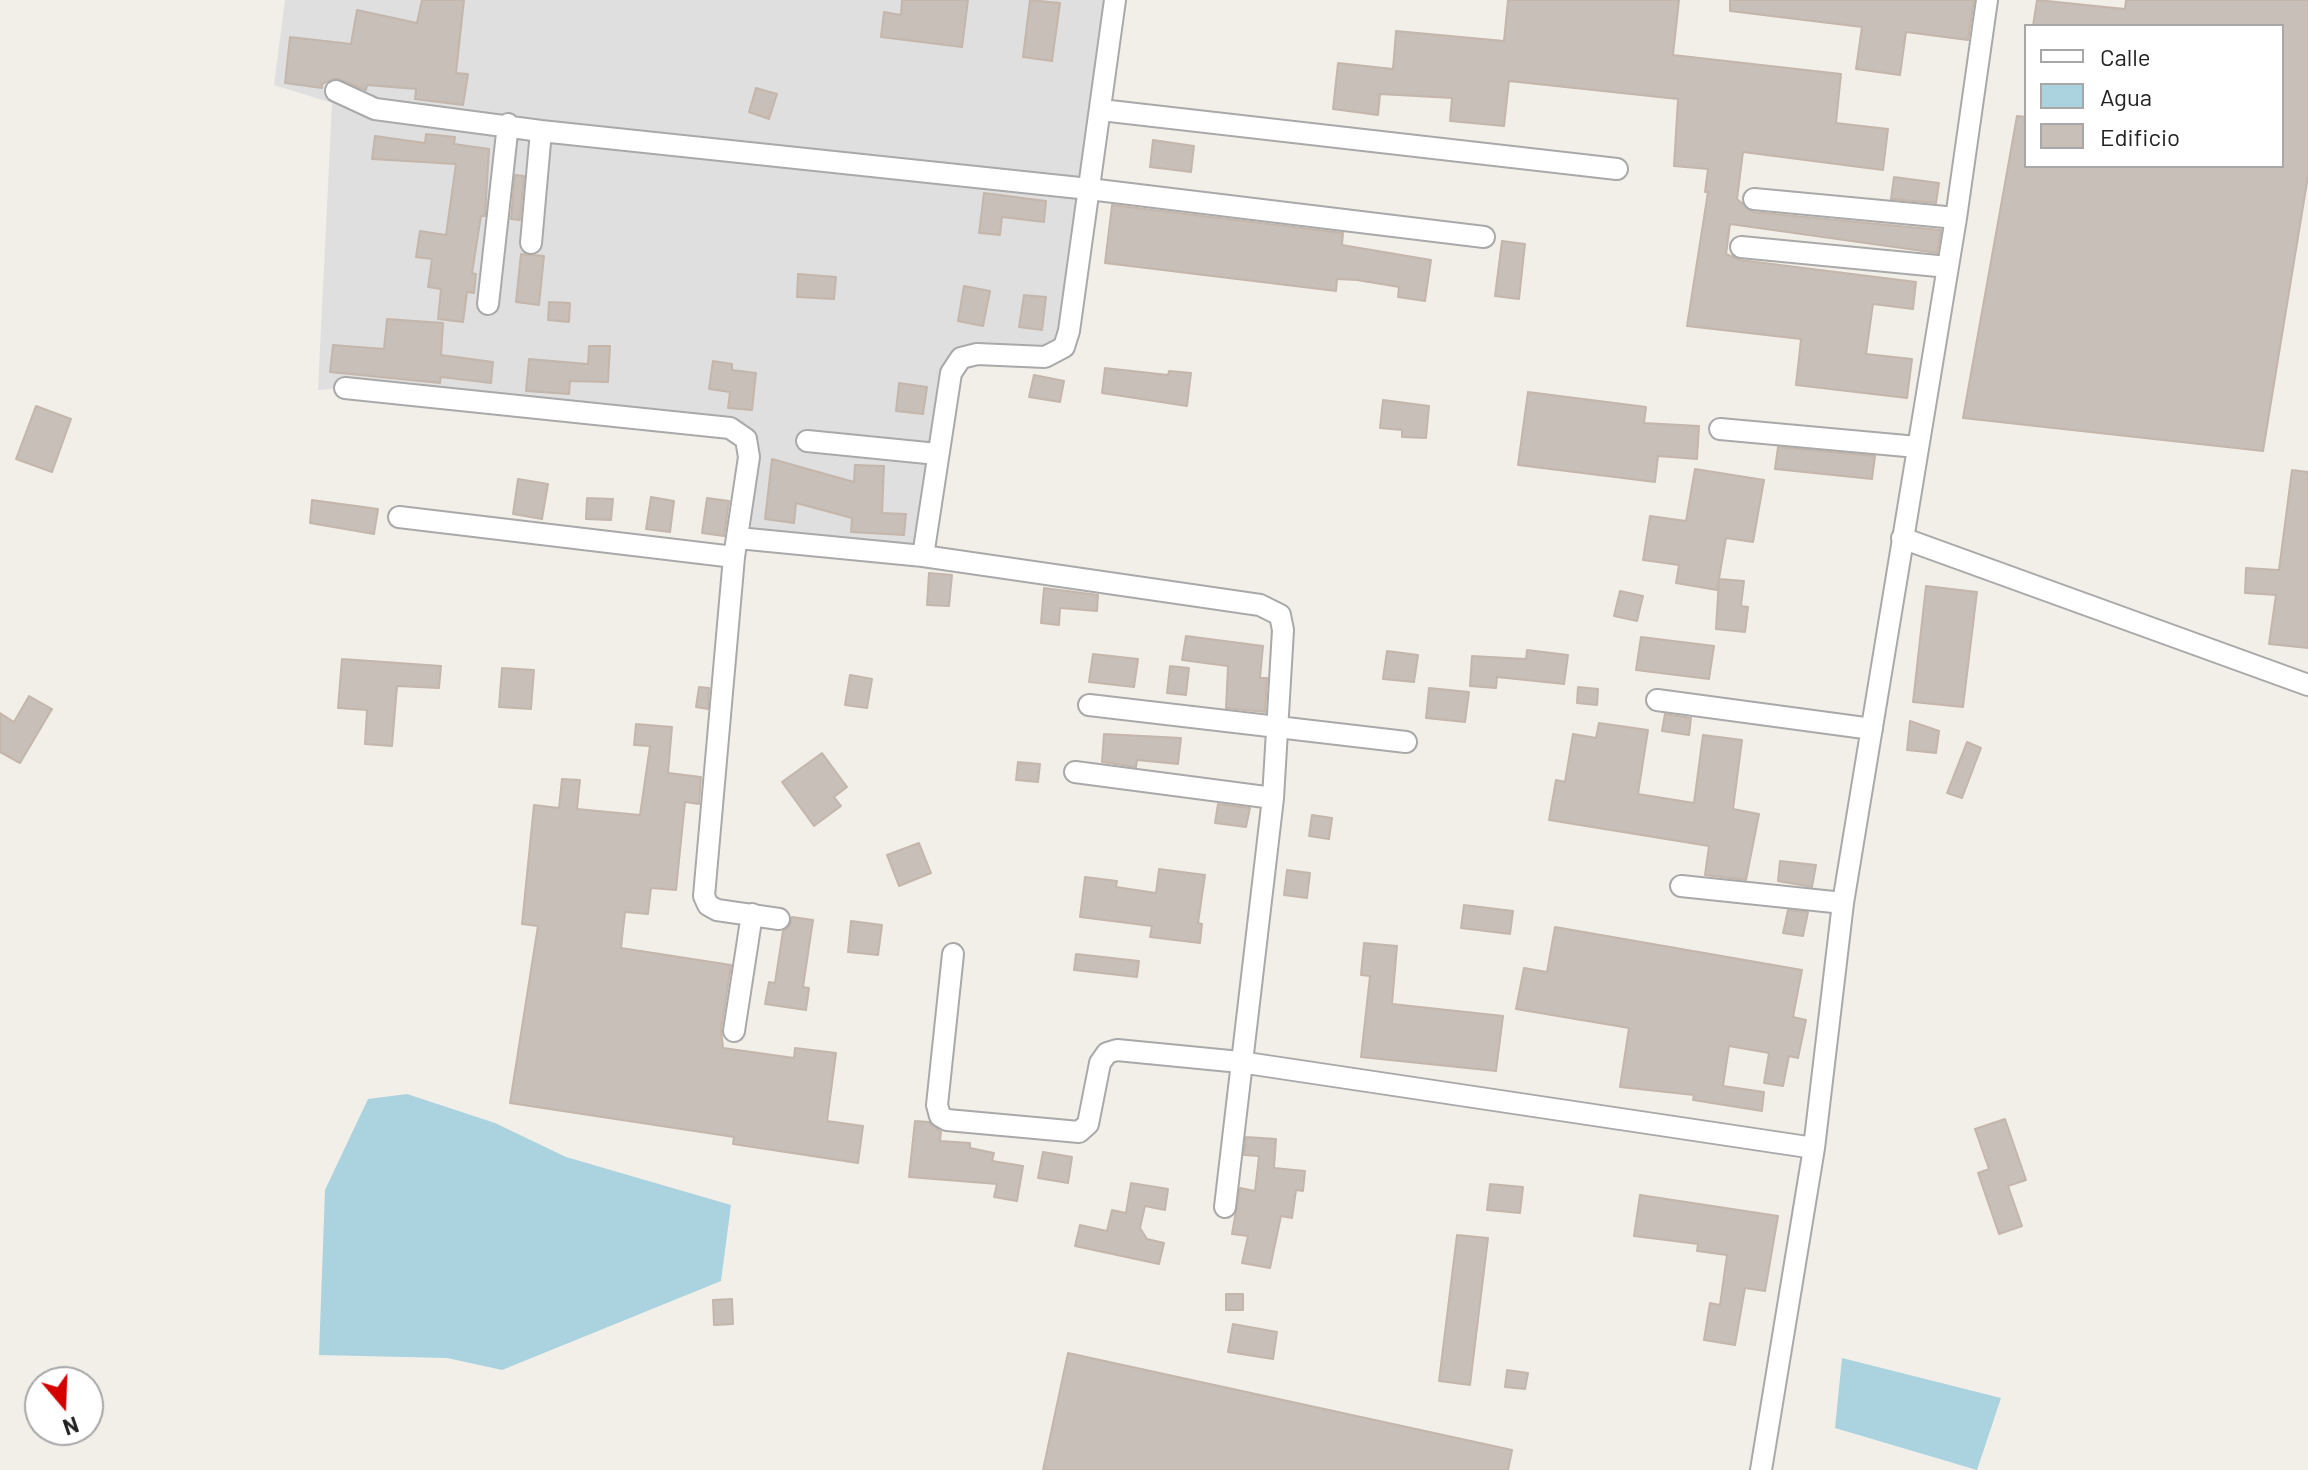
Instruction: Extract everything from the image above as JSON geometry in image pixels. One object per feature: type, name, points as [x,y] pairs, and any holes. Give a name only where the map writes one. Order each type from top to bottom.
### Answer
[{"type":"street","points":[[923,556],[951,373],[961,358],[977,354],[1045,357],[1064,347],[1115,0]]},
{"type":"street","points":[[1761,1470],[1814,1148],[1843,903],[1956,218],[1987,0]]},
{"type":"street","points":[[336,91],[375,109],[508,124],[541,131],[1089,189],[1484,237]]},
{"type":"street","points":[[1101,110],[1617,169]]},
{"type":"street","points":[[488,304],[508,124]]},
{"type":"street","points":[[531,243],[541,131]]},
{"type":"street","points":[[1754,199],[1956,218]]},
{"type":"street","points":[[1741,247],[1948,267]]},
{"type":"street","points":[[345,388],[730,428],[746,439],[749,457],[736,548],[704,896],[708,905],[717,910],[779,919]]},
{"type":"street","points":[[1720,429],[1917,447]]},
{"type":"street","points":[[807,441],[937,454]]},
{"type":"street","points":[[399,517],[736,548],[923,556],[1260,605],[1280,615],[1283,630],[1273,798],[1225,1207]]},
{"type":"street","points":[[1902,538],[2308,685]]},
{"type":"street","points":[[1657,700],[1872,729]]},
{"type":"street","points":[[1089,705],[1406,742]]},
{"type":"street","points":[[1075,772],[1273,798]]},
{"type":"street","points":[[1681,886],[1843,903]]},
{"type":"street","points":[[734,1031],[752,914]]},
{"type":"street","points":[[953,954],[937,1105],[940,1116],[947,1120],[1079,1132],[1088,1124],[1100,1063],[1107,1053],[1117,1050],[1240,1062],[1814,1148]]},
{"type":"shaded area","points":[[285,0],[1115,0],[1069,331],[1045,357],[961,358],[923,556],[738,538],[746,439],[345,388],[318,390],[332,103],[274,85]]},
{"type":"water","points":[[407,1094],[495,1123],[566,1157],[731,1205],[721,1281],[502,1370],[447,1358],[319,1355],[325,1190],[368,1099]]},
{"type":"water","points":[[1842,1358],[2001,1398],[1977,1470],[1835,1428]]},
{"type":"building","points":[[422,0],[464,0],[456,73],[468,74],[463,105],[415,99],[416,89],[367,85],[366,90],[336,78],[322,84],[322,88],[285,83],[290,37],[351,44],[357,10],[417,23]]},
{"type":"building","points":[[902,0],[968,0],[962,47],[881,37],[884,12],[901,15]]},
{"type":"building","points":[[1030,0],[1060,3],[1052,61],[1023,57]]},
{"type":"building","points":[[1508,0],[1679,0],[1673,55],[1841,74],[1836,123],[1888,129],[1883,170],[1743,152],[1737,199],[1753,212],[1941,230],[1937,253],[1730,224],[1726,254],[1740,260],[1916,282],[1913,309],[1873,304],[1866,354],[1912,359],[1907,398],[1796,385],[1801,339],[1687,326],[1708,192],[1705,192],[1708,169],[1674,166],[1678,99],[1509,81],[1504,126],[1450,121],[1452,98],[1380,94],[1378,115],[1333,109],[1338,63],[1393,69],[1396,31],[1504,41]]},
{"type":"building","points":[[1730,0],[1974,0],[1968,40],[1906,32],[1900,75],[1856,69],[1862,27],[1730,11]]},
{"type":"building","points":[[2037,0],[2125,9],[2126,0],[2308,0],[2308,176],[2263,451],[1963,418],[2017,116],[2024,117],[2024,168],[2284,168],[2284,24],[2033,24]]},
{"type":"building","points":[[756,88],[777,94],[769,119],[749,112]]},
{"type":"building","points":[[426,134],[455,137],[454,144],[489,149],[485,216],[481,216],[472,273],[476,274],[474,293],[467,292],[463,322],[438,319],[441,289],[428,287],[432,259],[416,257],[420,231],[446,235],[456,164],[372,159],[375,136],[425,143]]},
{"type":"building","points":[[1153,140],[1194,146],[1191,172],[1150,167]]},
{"type":"building","points":[[515,175],[524,176],[520,220],[511,219]]},
{"type":"building","points":[[1894,177],[1939,183],[1936,203],[1891,199]]},
{"type":"building","points":[[984,193],[1046,201],[1044,222],[1002,217],[1000,235],[979,233]]},
{"type":"building","points":[[1112,205],[1343,233],[1342,245],[1431,260],[1425,301],[1398,297],[1399,287],[1357,280],[1337,279],[1336,291],[1105,263]]},
{"type":"building","points":[[1502,241],[1525,244],[1519,299],[1495,296]]},
{"type":"building","points":[[521,254],[544,256],[539,305],[516,302]]},
{"type":"building","points":[[798,274],[836,277],[834,299],[797,297]]},
{"type":"building","points":[[964,286],[990,291],[983,326],[958,321]]},
{"type":"building","points":[[1024,295],[1046,297],[1042,330],[1019,327]]},
{"type":"building","points":[[549,302],[570,303],[569,322],[548,320]]},
{"type":"building","points":[[387,319],[443,323],[441,355],[493,362],[491,383],[441,377],[440,383],[330,372],[333,345],[384,349]]},
{"type":"building","points":[[589,346],[610,346],[608,382],[570,381],[569,394],[526,391],[529,359],[588,364]]},
{"type":"building","points":[[713,361],[732,364],[732,370],[756,373],[752,410],[728,408],[730,392],[709,389]]},
{"type":"building","points":[[1105,368],[1168,375],[1169,371],[1191,373],[1187,406],[1102,393]]},
{"type":"building","points":[[1034,375],[1064,381],[1060,402],[1029,397]]},
{"type":"building","points":[[899,383],[927,387],[923,414],[896,411]]},
{"type":"building","points":[[1528,392],[1646,407],[1644,423],[1699,426],[1697,459],[1658,456],[1655,482],[1518,465]]},
{"type":"building","points":[[1383,400],[1429,406],[1426,438],[1402,437],[1402,430],[1380,428]]},
{"type":"building","points":[[36,406],[71,419],[52,472],[16,459]]},
{"type":"building","points":[[1778,447],[1875,456],[1872,479],[1775,469]]},
{"type":"building","points":[[772,459],[854,482],[855,465],[884,466],[882,513],[906,514],[904,535],[851,532],[852,518],[796,503],[794,523],[765,519]]},
{"type":"building","points":[[1695,469],[1764,480],[1753,542],[1726,538],[1717,590],[1676,583],[1679,565],[1643,560],[1650,516],[1686,521]]},
{"type":"building","points":[[2292,470],[2308,472],[2308,648],[2269,644],[2276,595],[2245,593],[2246,568],[2279,570]]},
{"type":"building","points":[[518,479],[548,484],[542,519],[513,514]]},
{"type":"building","points":[[651,497],[674,501],[670,532],[646,529]]},
{"type":"building","points":[[587,498],[613,499],[611,520],[586,519]]},
{"type":"building","points":[[707,498],[729,501],[724,536],[702,533]]},
{"type":"building","points":[[312,500],[378,509],[374,534],[310,523]]},
{"type":"building","points":[[929,573],[952,575],[949,606],[927,605]]},
{"type":"building","points":[[1719,579],[1744,581],[1741,606],[1748,607],[1745,632],[1716,629]]},
{"type":"building","points":[[1926,586],[1977,592],[1963,707],[1913,702]]},
{"type":"building","points":[[1044,588],[1098,595],[1097,611],[1060,608],[1059,625],[1041,623]]},
{"type":"building","points":[[1620,591],[1643,596],[1637,621],[1614,616]]},
{"type":"building","points":[[1186,636],[1263,646],[1260,678],[1267,678],[1265,712],[1226,708],[1228,666],[1182,660]]},
{"type":"building","points":[[1641,637],[1714,646],[1709,679],[1636,670]]},
{"type":"building","points":[[1527,650],[1568,655],[1564,684],[1497,677],[1496,688],[1470,686],[1472,656],[1526,659]]},
{"type":"building","points":[[1387,651],[1418,655],[1414,682],[1383,679]]},
{"type":"building","points":[[1093,654],[1138,659],[1134,687],[1089,682]]},
{"type":"building","points":[[342,659],[441,666],[439,688],[397,686],[392,746],[365,744],[367,710],[338,708]]},
{"type":"building","points":[[1170,666],[1189,668],[1186,695],[1167,693]]},
{"type":"building","points":[[502,668],[534,670],[531,709],[499,707]]},
{"type":"building","points":[[850,675],[872,679],[867,708],[845,705]]},
{"type":"building","points":[[699,687],[709,688],[708,709],[696,707]]},
{"type":"building","points":[[1578,687],[1598,689],[1597,705],[1577,703]]},
{"type":"building","points":[[1429,688],[1469,692],[1465,722],[1426,718]]},
{"type":"building","points":[[29,696],[52,709],[20,763],[0,752],[0,713],[14,722]]},
{"type":"building","points":[[1665,714],[1691,718],[1689,735],[1662,731]]},
{"type":"building","points":[[1910,721],[1939,731],[1936,753],[1907,750]]},
{"type":"building","points":[[1599,723],[1648,730],[1638,794],[1694,803],[1703,735],[1742,740],[1733,809],[1759,814],[1746,880],[1705,875],[1709,846],[1549,820],[1556,780],[1565,782],[1573,734],[1596,738]]},
{"type":"building","points":[[636,724],[672,727],[668,773],[701,777],[699,804],[685,802],[676,890],[651,888],[648,914],[625,912],[621,948],[731,965],[721,1029],[723,1048],[794,1058],[795,1048],[836,1053],[827,1121],[863,1126],[858,1163],[733,1144],[734,1137],[510,1103],[538,926],[522,924],[534,805],[559,808],[562,779],[580,780],[577,809],[640,815],[650,746],[634,745]]},
{"type":"building","points":[[1104,734],[1181,738],[1178,764],[1137,760],[1136,767],[1102,762]]},
{"type":"building","points":[[1967,742],[1981,748],[1962,798],[1947,793]]},
{"type":"building","points":[[822,753],[847,787],[834,797],[841,806],[814,826],[782,782]]},
{"type":"building","points":[[1018,762],[1040,764],[1038,782],[1016,780]]},
{"type":"building","points":[[1218,804],[1250,808],[1246,827],[1215,823]]},
{"type":"building","points":[[1312,815],[1332,818],[1329,839],[1309,836]]},
{"type":"building","points":[[919,843],[931,873],[899,886],[887,855]]},
{"type":"building","points":[[1780,861],[1816,865],[1812,887],[1778,881]]},
{"type":"building","points":[[1159,869],[1205,875],[1198,923],[1202,924],[1200,943],[1150,937],[1152,926],[1080,917],[1085,877],[1117,881],[1116,887],[1156,893]]},
{"type":"building","points":[[1287,870],[1310,873],[1307,898],[1284,895]]},
{"type":"building","points":[[1464,905],[1513,911],[1510,934],[1461,928]]},
{"type":"building","points":[[1788,910],[1808,912],[1803,936],[1783,933]]},
{"type":"building","points":[[792,917],[813,920],[803,987],[809,988],[806,1010],[765,1004],[769,982],[775,983],[783,931],[790,926]]},
{"type":"building","points":[[851,921],[882,925],[878,955],[848,952]]},
{"type":"building","points":[[1555,927],[1802,970],[1793,1017],[1806,1020],[1798,1058],[1789,1056],[1783,1086],[1764,1083],[1769,1053],[1729,1046],[1723,1086],[1764,1092],[1762,1111],[1693,1100],[1694,1095],[1620,1087],[1629,1028],[1516,1009],[1524,968],[1547,972]]},
{"type":"building","points":[[1364,943],[1397,946],[1392,1004],[1503,1016],[1496,1071],[1361,1057],[1370,976],[1361,975]]},
{"type":"building","points":[[1076,954],[1139,961],[1137,977],[1074,970]]},
{"type":"building","points":[[2005,1119],[2026,1180],[2008,1186],[2022,1226],[1999,1234],[1978,1173],[1989,1169],[1975,1129]]},
{"type":"building","points":[[915,1121],[929,1122],[941,1132],[940,1141],[970,1143],[970,1148],[994,1153],[992,1161],[1023,1166],[1017,1201],[994,1197],[997,1184],[909,1177]]},
{"type":"building","points":[[1246,1137],[1276,1139],[1274,1168],[1305,1171],[1303,1191],[1296,1190],[1292,1218],[1281,1216],[1270,1268],[1242,1263],[1248,1236],[1232,1234],[1240,1188],[1255,1191],[1259,1156],[1244,1155]]},
{"type":"building","points":[[1043,1152],[1072,1157],[1068,1183],[1038,1178]]},
{"type":"building","points":[[1131,1183],[1168,1189],[1165,1210],[1145,1206],[1140,1228],[1147,1239],[1164,1243],[1159,1264],[1075,1246],[1080,1225],[1107,1231],[1112,1210],[1126,1213]]},
{"type":"building","points":[[1490,1184],[1523,1187],[1520,1213],[1487,1210]]},
{"type":"building","points":[[1640,1195],[1778,1216],[1765,1291],[1745,1288],[1735,1345],[1704,1340],[1710,1303],[1720,1305],[1727,1255],[1697,1251],[1698,1244],[1634,1236]]},
{"type":"building","points":[[1457,1235],[1488,1238],[1470,1385],[1439,1381]]},
{"type":"building","points":[[1226,1294],[1243,1294],[1243,1310],[1226,1310]]},
{"type":"building","points":[[732,1299],[733,1324],[714,1325],[713,1300]]},
{"type":"building","points":[[1233,1324],[1277,1332],[1273,1359],[1228,1352]]},
{"type":"building","points":[[1068,1353],[1512,1450],[1508,1470],[1043,1470]]},
{"type":"building","points":[[1507,1370],[1528,1373],[1525,1389],[1505,1387]]}]
